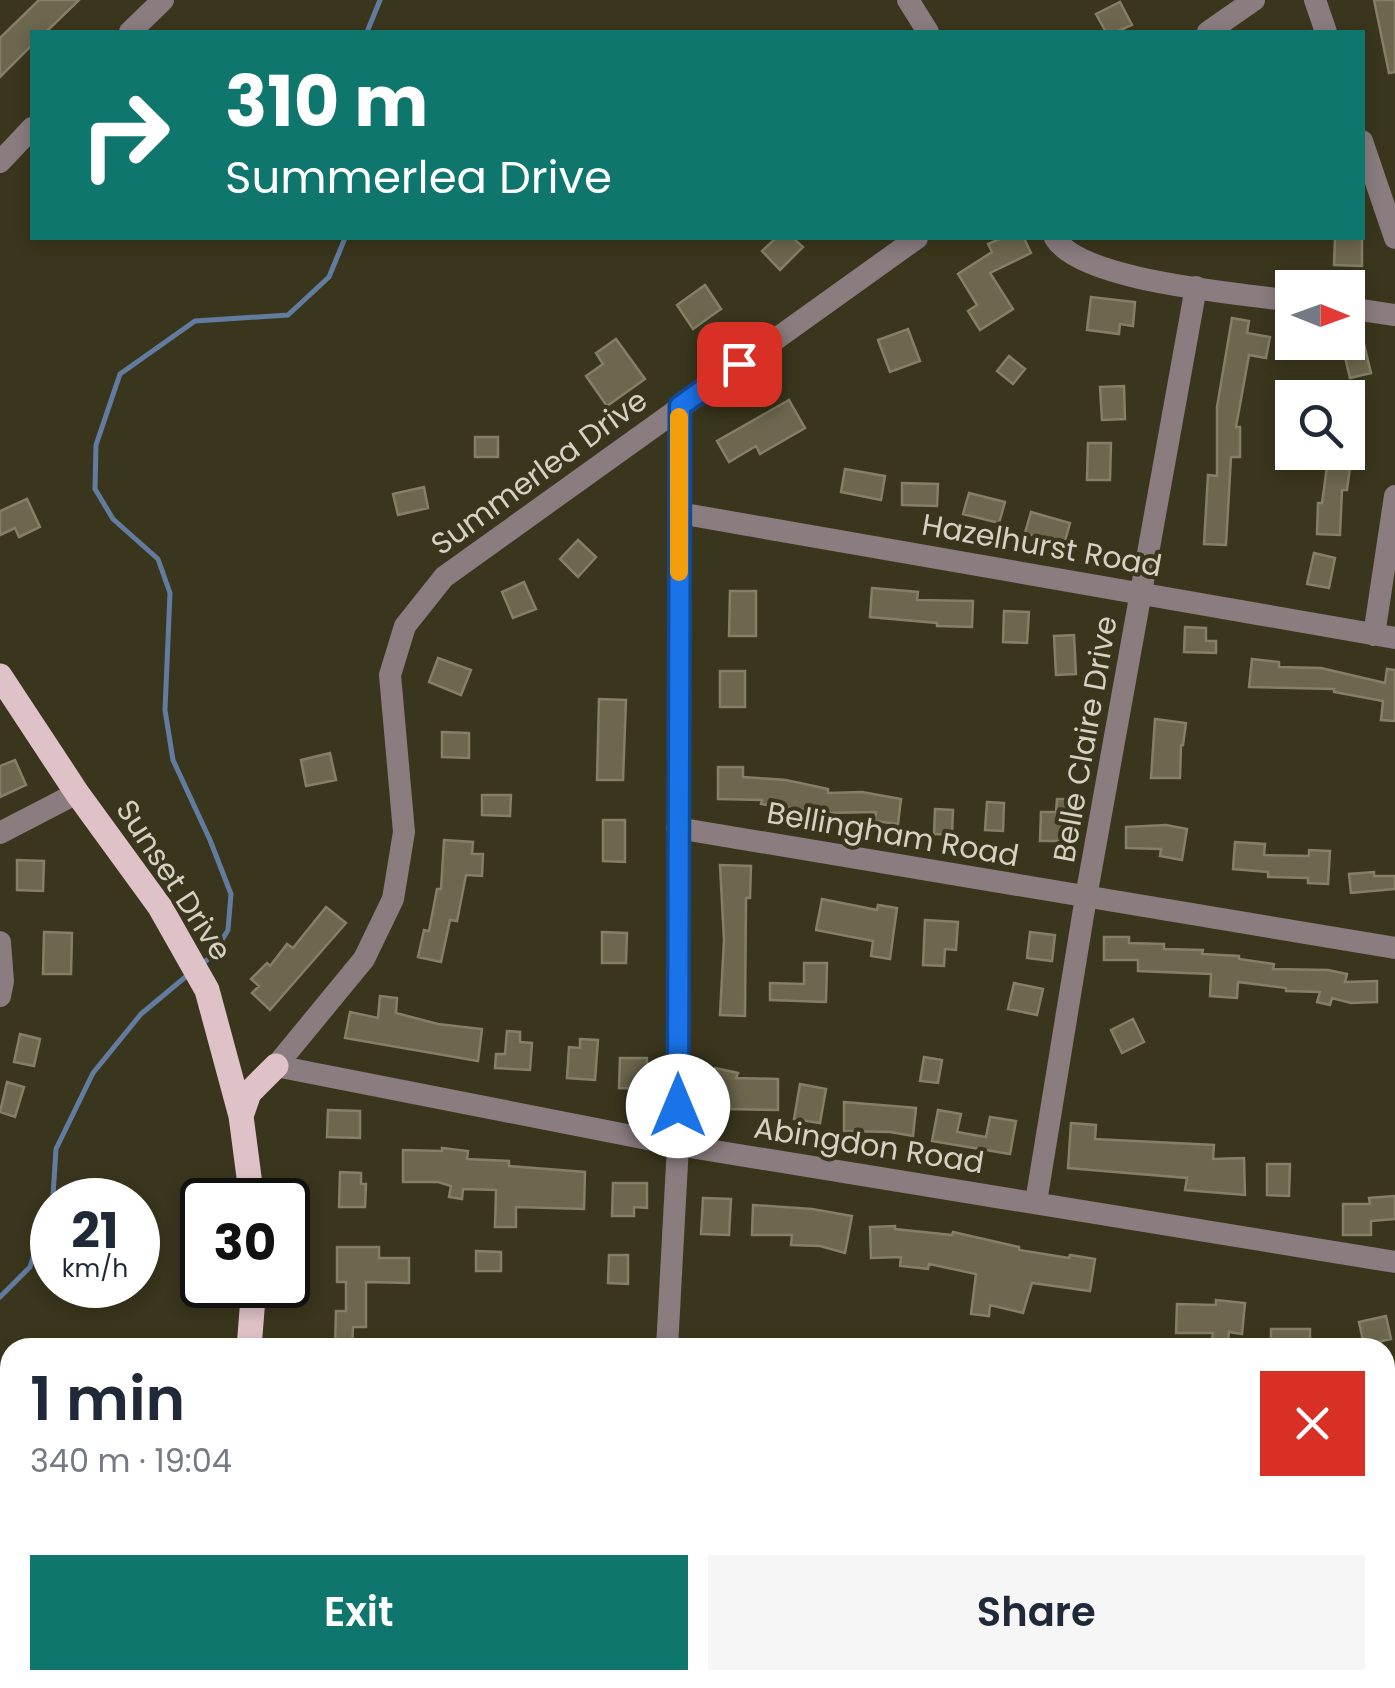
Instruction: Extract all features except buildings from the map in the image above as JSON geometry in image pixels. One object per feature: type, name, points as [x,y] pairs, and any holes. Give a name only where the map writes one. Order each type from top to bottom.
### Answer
[{"type":"main road","name":"Sunset Drive","points":[[0,676],[160,907],[195,969],[224,1047],[241,1116],[249,1178]]},
{"type":"main road","points":[[224,1047],[247,1060],[276,1066]]},
{"type":"main road","points":[[241,1116],[249,1092],[276,1066]]},
{"type":"main road","points":[[249,1338],[252,1308]]},
{"type":"street","points":[[132,30],[163,0]]},
{"type":"street","points":[[908,0],[927,30]]},
{"type":"street","points":[[1211,30],[1254,0]]},
{"type":"street","points":[[1315,0],[1325,30]]},
{"type":"street","points":[[0,162],[30,130]]},
{"type":"street","points":[[1365,150],[1395,238]]},
{"type":"street","name":"Summerlea Drive","points":[[276,1066],[364,960],[393,899],[404,832],[390,675],[406,626],[444,578],[915,240]]},
{"type":"street","points":[[1056,240],[1062,248],[1095,268],[1275,298]]},
{"type":"street","name":"Belle Claire Drive","points":[[1036,1202],[1086,897],[1196,287]]},
{"type":"street","points":[[1365,311],[1395,315]]},
{"type":"street","points":[[668,1338],[678,1145],[680,406]]},
{"type":"street","points":[[1384,637],[1395,496]]},
{"type":"street","name":"Hazelhurst Road","points":[[679,513],[1384,637]]},
{"type":"street","points":[[0,833],[77,792]]},
{"type":"street","name":"Bellingham Road","points":[[677,828],[1395,948]]},
{"type":"street","points":[[0,942],[0,996]]},
{"type":"street","name":"Abingdon Road","points":[[276,1066],[678,1145],[1395,1262]]},
{"type":"waterway","points":[[368,30],[380,0]]},
{"type":"waterway","points":[[202,964],[213,955],[228,930],[231,894],[173,760],[165,710],[170,593],[158,559],[113,519],[95,489],[96,445],[120,374],[195,321],[288,315],[329,277],[344,240]]},
{"type":"waterway","points":[[0,1297],[30,1267],[53,1196],[56,1149],[93,1073],[141,1014],[189,974]]},
{"type":"slow traffic","points":[[679,417],[679,572]]},
{"type":"route","points":[[678,1106],[680,406],[739,364]]}]
